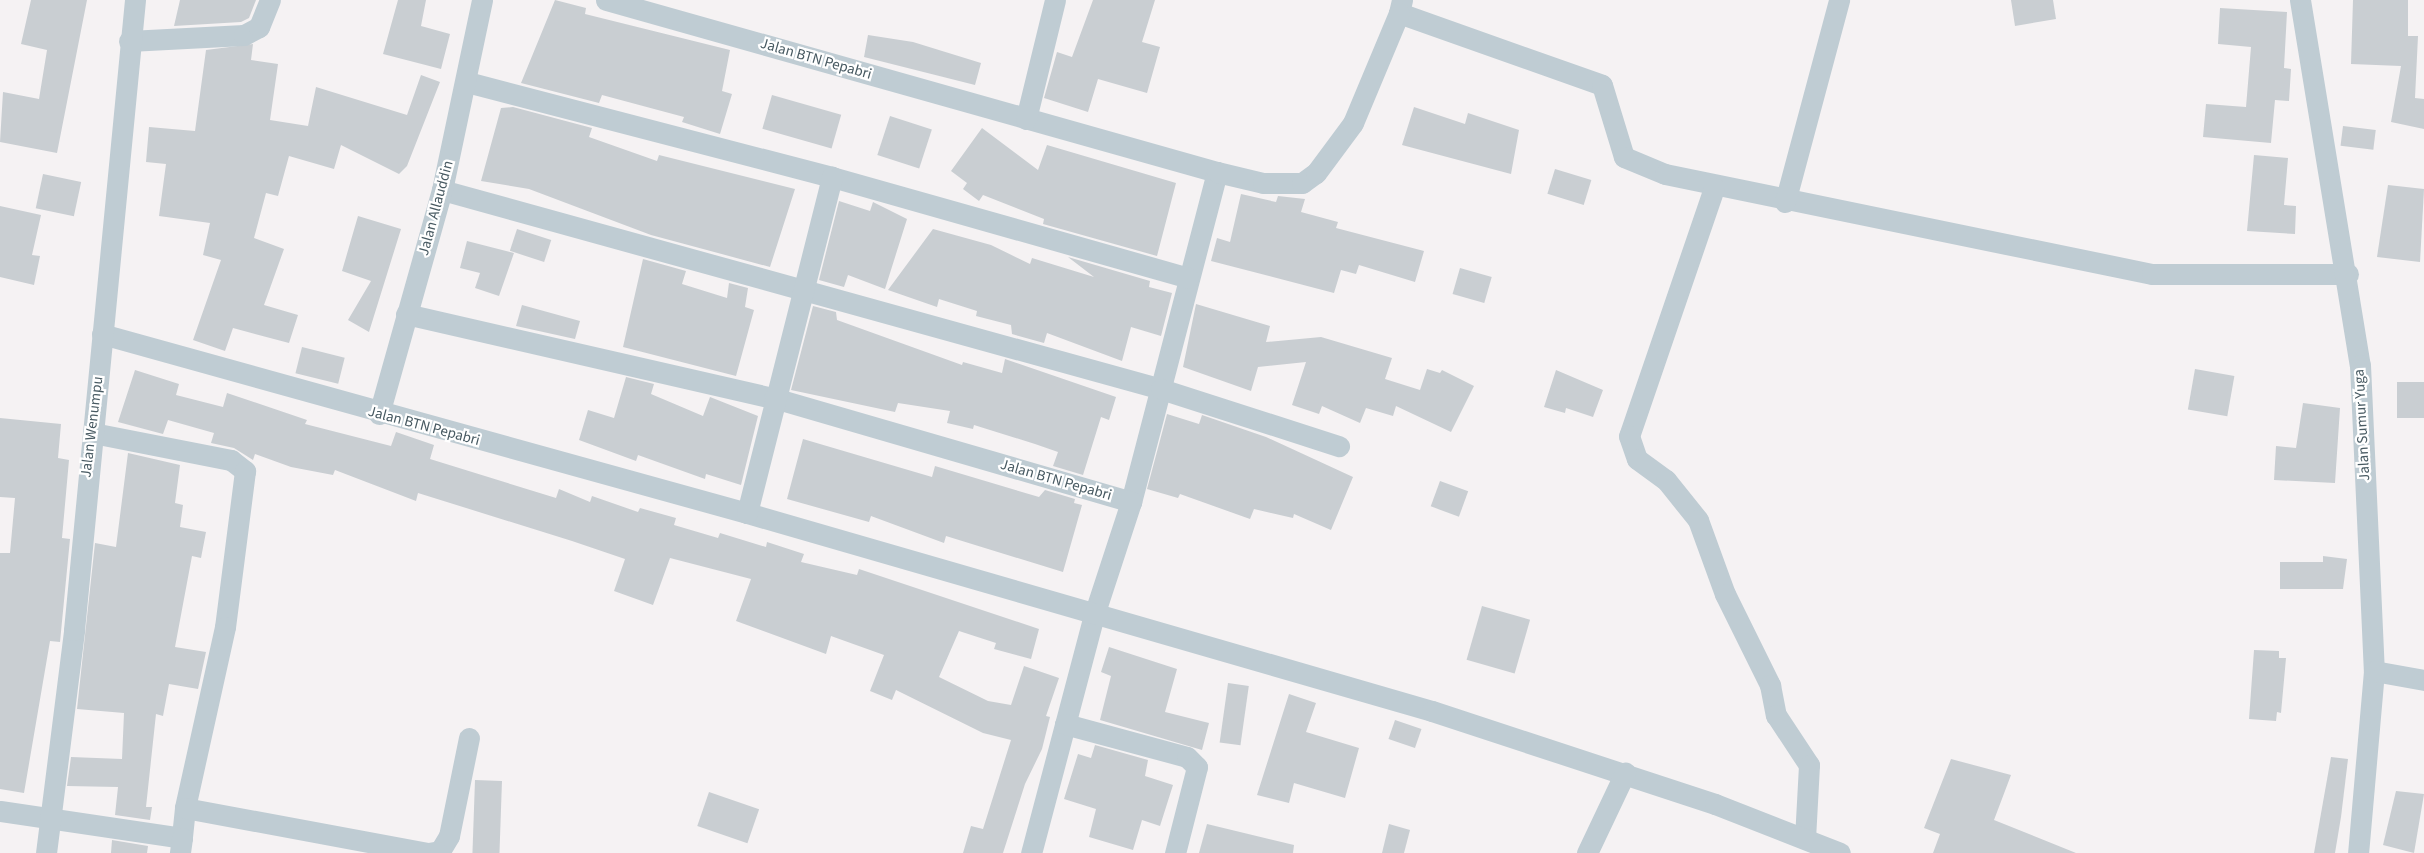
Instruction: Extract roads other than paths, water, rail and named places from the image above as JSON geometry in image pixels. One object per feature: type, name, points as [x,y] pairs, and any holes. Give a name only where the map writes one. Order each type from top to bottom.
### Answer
[{"type":"street","name":"Jalan Wenumpu","points":[[46,853],[93,433],[129,41],[135,0]]},
{"type":"street","points":[[129,41],[244,35],[259,27],[270,0]]},
{"type":"street","name":"Jalan Allauddin","points":[[379,414],[442,190],[467,82],[482,0]]},
{"type":"street","name":"Jalan BTN Pepabri","points":[[606,0],[1217,172],[1131,502],[1094,615],[1031,853]]},
{"type":"street","points":[[1026,119],[1055,0]]},
{"type":"street","points":[[1785,202],[1839,0]]},
{"type":"street","name":"Jalan Sumur Yuga","points":[[2300,0],[2316,113],[2348,274],[2360,365],[2373,671],[2358,853]]},
{"type":"street","points":[[1217,172],[1263,183],[1302,183],[1316,173],[1353,123],[1401,6],[1602,85],[1624,157],[1714,188],[2152,274],[2348,274]]},
{"type":"street","points":[[467,82],[832,177],[1188,278]]},
{"type":"street","points":[[747,513],[774,398],[832,177]]},
{"type":"street","points":[[1714,188],[1629,436],[1637,459],[1666,480],[1698,520],[1725,594],[1770,685],[1776,715],[1809,765],[1805,838]]},
{"type":"street","points":[[442,190],[802,294],[1161,389],[1339,446]]},
{"type":"street","name":"Jalan BTN Pepabri","points":[[406,314],[774,398],[1131,502]]},
{"type":"street","name":"Jalan BTN Pepabri","points":[[102,334],[379,414],[747,513],[1094,615]]},
{"type":"street","points":[[0,811],[51,817],[181,845],[185,808],[225,627],[245,471],[231,460],[93,433]]},
{"type":"street","points":[[1094,615],[1432,711],[1625,773],[1805,838],[1840,853]]},
{"type":"street","points":[[2373,671],[2424,680]]},
{"type":"street","points":[[1065,724],[1187,757],[1197,767],[1175,853]]},
{"type":"street","points":[[185,808],[428,853],[440,850],[449,836],[469,738]]},
{"type":"street","points":[[1587,853],[1625,773]]}]
